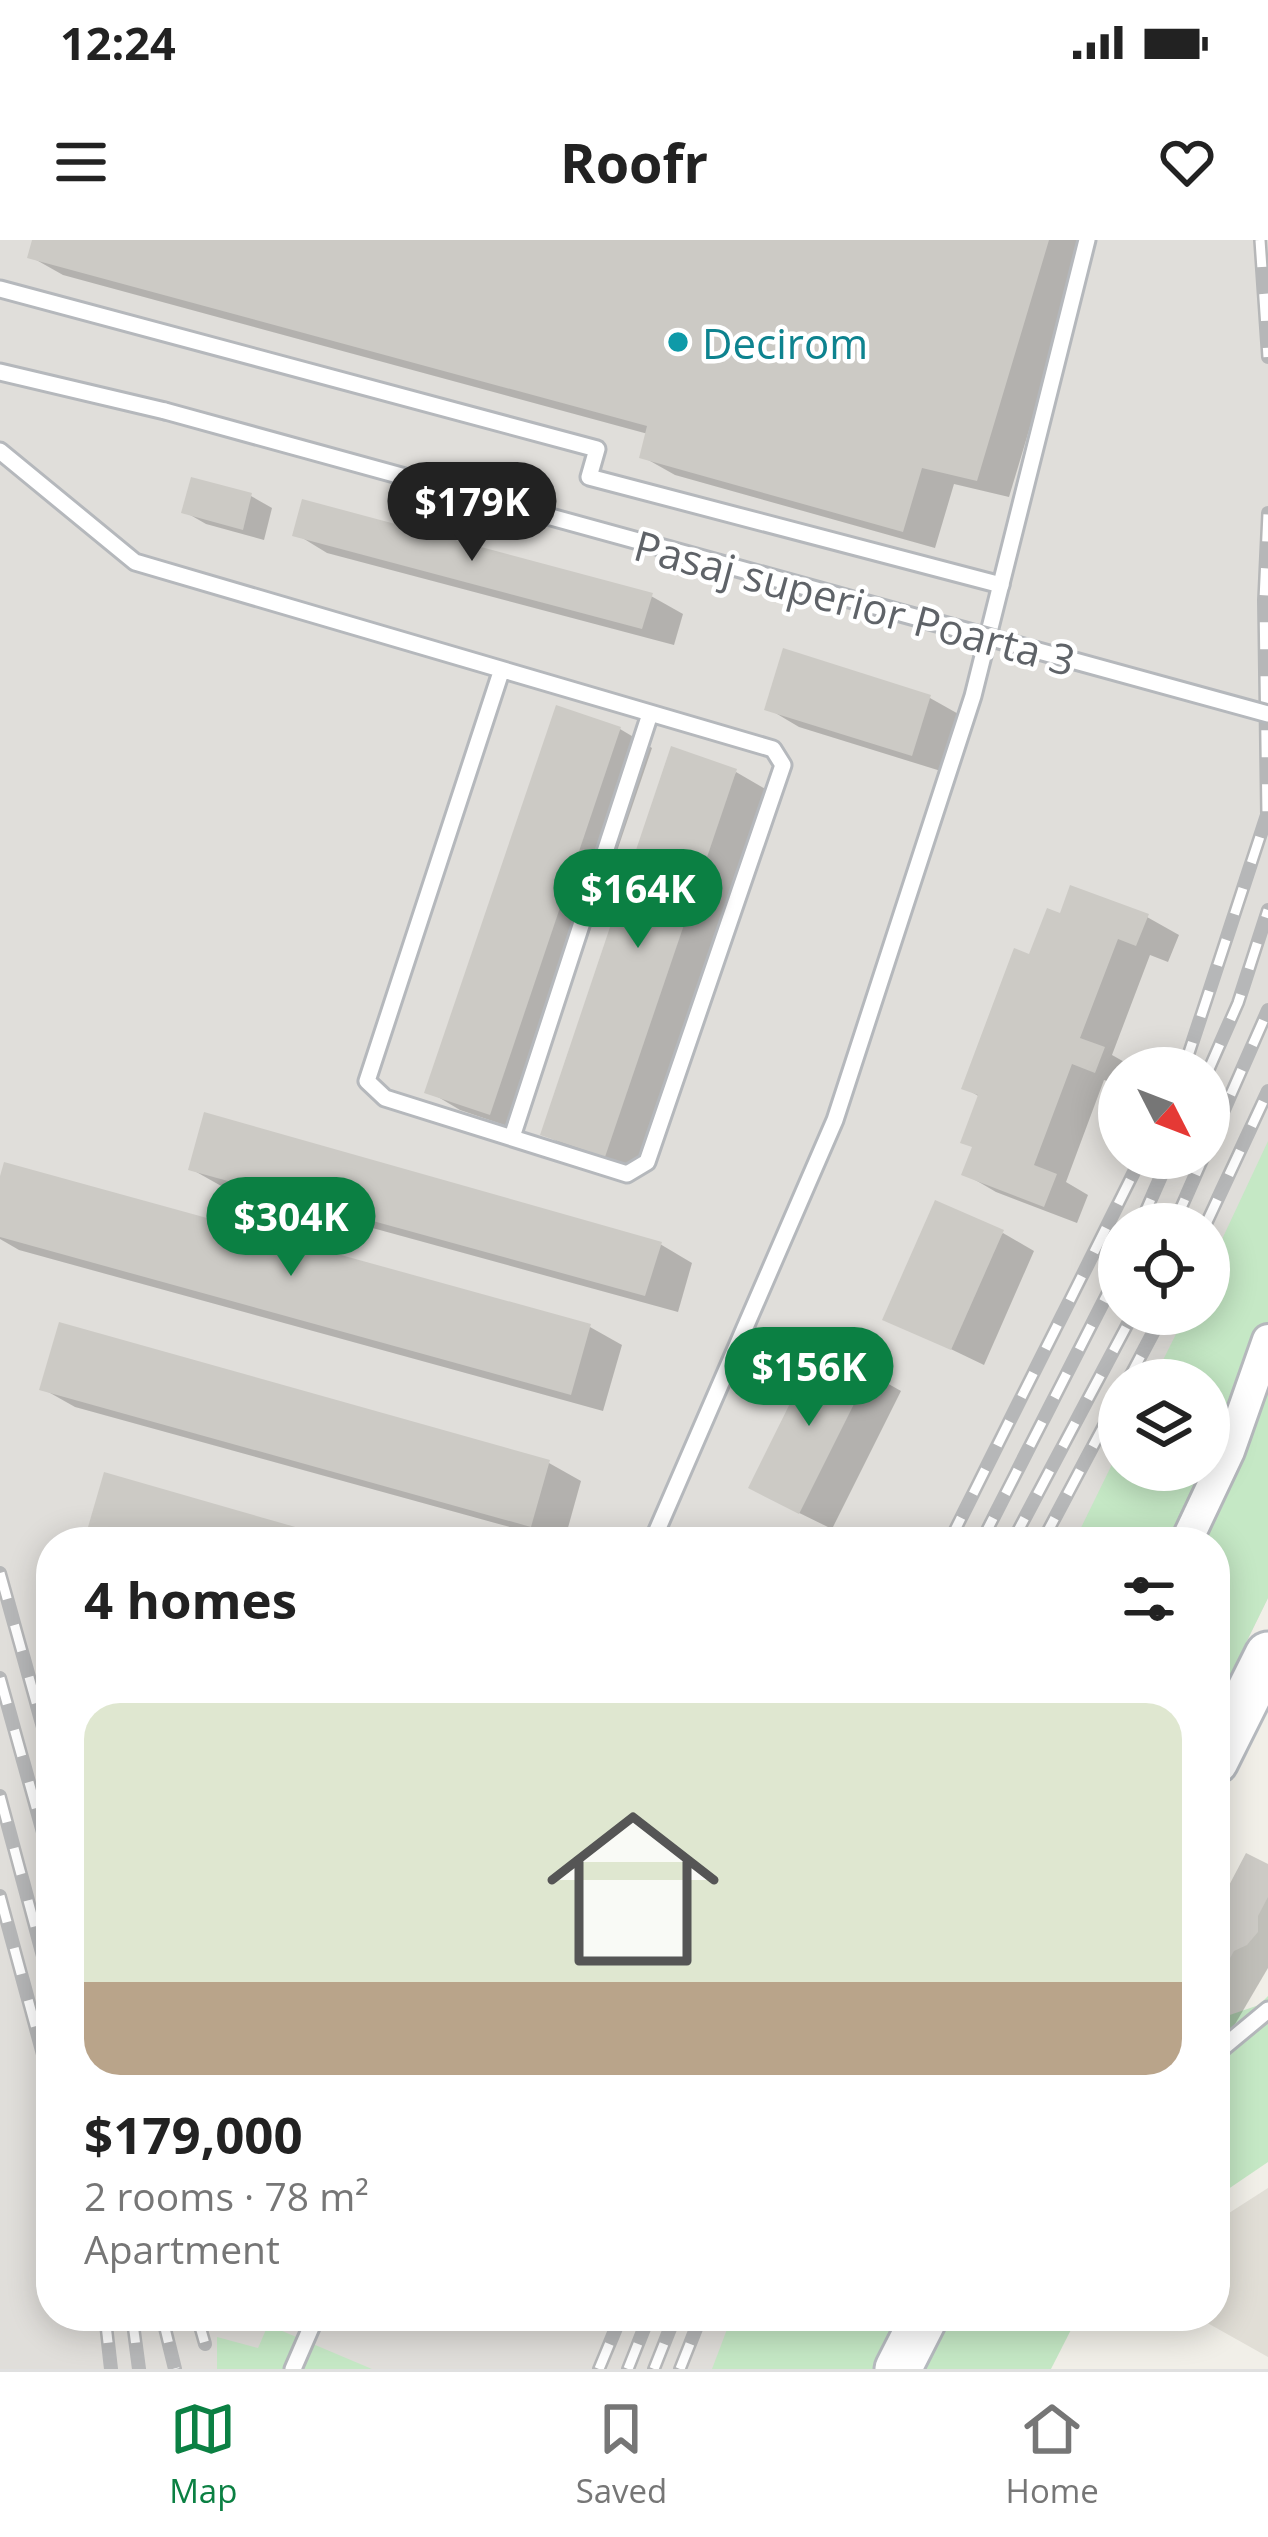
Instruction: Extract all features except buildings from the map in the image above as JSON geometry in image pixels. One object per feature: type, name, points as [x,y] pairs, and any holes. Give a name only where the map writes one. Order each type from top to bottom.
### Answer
[{"type":"street","points":[[1193,1527],[1228,1451],[1268,1340]]},
{"type":"street","points":[[1230,1731],[1268,1655]]},
{"type":"street","points":[[898,2369],[917,2331]]},
{"type":"lane","points":[[659,1527],[835,1120],[973,696],[1087,240]]},
{"type":"lane","points":[[0,290],[597,449],[589,477],[1001,585]]},
{"type":"lane","name":"Pasaj superior Poarta 3","points":[[0,372],[165,411],[1268,714]]},
{"type":"lane","points":[[0,451],[135,562],[772,748],[783,765],[647,1162],[627,1174],[385,1098],[367,1081],[501,672]]},
{"type":"lane","points":[[512,1137],[650,714]]},
{"type":"lane","points":[[1230,2041],[1268,2009]]},
{"type":"lane","points":[[293,2369],[309,2331]]},
{"type":"shaded area","points":[[0,240],[1268,240],[1268,1598],[1230,1675],[1230,1527],[36,1527],[36,2331],[899,2331],[879,2369],[0,2369]]},
{"type":"shaded area","points":[[1268,2188],[1268,2357],[1222,2331],[1230,2331],[1230,2212]]},
{"type":"green space","points":[[1268,1141],[1268,1598],[1230,1675],[1230,1527],[1081,1527],[1099,1491],[1230,1491],[1230,1359],[1164,1359],[1176,1335],[1230,1335],[1230,1222]]},
{"type":"green space","points":[[1268,1996],[1268,2162],[1230,2188],[1230,2015],[1259,2005]]},
{"type":"green space","points":[[265,2331],[282,2331],[372,2369],[217,2369],[217,2337],[258,2348]]},
{"type":"green space","points":[[726,2331],[1070,2331],[1051,2369],[712,2369]]},
{"type":"railway","points":[[1260,240],[1268,357]]},
{"type":"railway","points":[[1191,1047],[1267,815],[1264,600],[1268,513]]},
{"type":"railway","points":[[1219,1047],[1268,910]]},
{"type":"railway","points":[[1230,1096],[1268,1010]]},
{"type":"railway","points":[[1216,1203],[1268,1091]]},
{"type":"railway","points":[[956,1527],[1130,1179]]},
{"type":"railway","points":[[1149,1203],[1160,1179]]},
{"type":"railway","points":[[1183,1203],[1194,1179]]},
{"type":"railway","points":[[989,1527],[1098,1312]]},
{"type":"railway","points":[[1020,1527],[1122,1335]]},
{"type":"railway","points":[[1139,1359],[1152,1335]]},
{"type":"railway","points":[[1050,1527],[1098,1437]]},
{"type":"railway","points":[[0,1573],[36,1702]]},
{"type":"railway","points":[[0,1678],[36,1807]]},
{"type":"railway","points":[[0,1796],[36,1930]]},
{"type":"railway","points":[[0,1896],[36,2029]]},
{"type":"railway","points":[[107,2331],[111,2369]]},
{"type":"railway","points":[[134,2331],[139,2369]]},
{"type":"railway","points":[[166,2331],[175,2369]]},
{"type":"railway","points":[[201,2331],[205,2344]]},
{"type":"railway","points":[[599,2369],[615,2331]]},
{"type":"railway","points":[[628,2369],[643,2331]]},
{"type":"railway","points":[[654,2369],[669,2331]]},
{"type":"railway","points":[[680,2369],[695,2331]]},
{"type":"place","name":"Decirom","points":[[678,342]]}]
